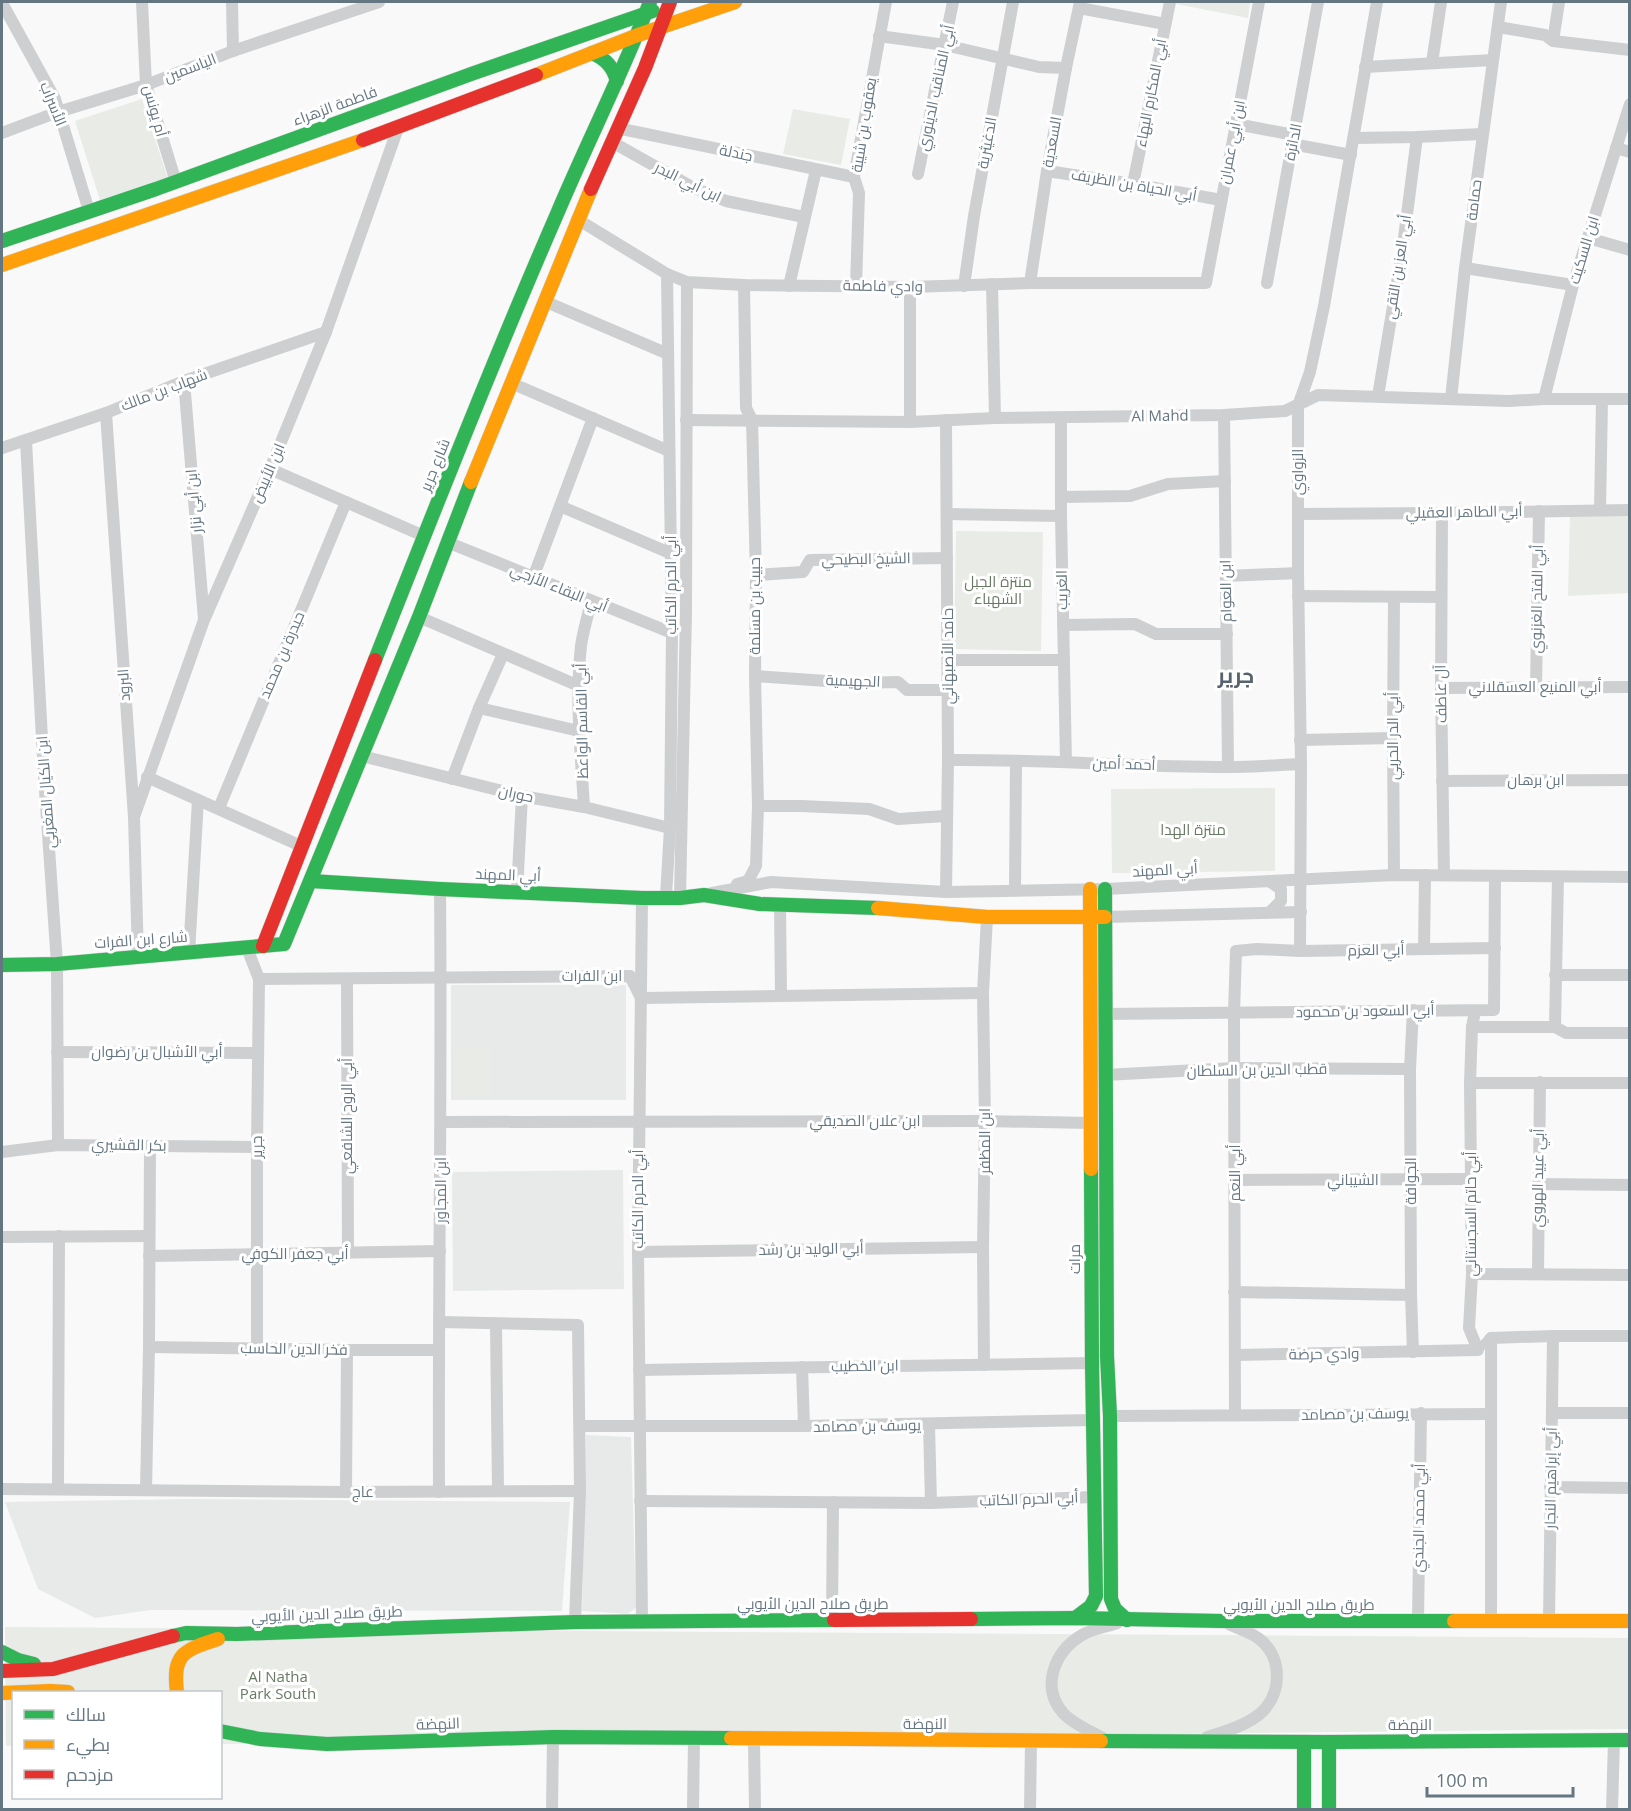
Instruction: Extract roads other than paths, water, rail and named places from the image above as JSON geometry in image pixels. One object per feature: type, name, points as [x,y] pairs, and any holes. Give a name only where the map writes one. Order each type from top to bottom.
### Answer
[{"type":"main road","points":[[675,2],[676,13],[688,17]]},
{"type":"main road","points":[[311,881],[577,219],[675,2]]},
{"type":"main road","name":"فاطمة الزهراء","points":[[2,241],[176,182],[622,21],[648,7],[675,2]]},
{"type":"main road","points":[[2,265],[398,128],[591,53],[632,41],[688,17],[735,2]]},
{"type":"main road","name":"شارع جرير","points":[[263,946],[424,536],[557,213],[648,7]]},
{"type":"main road","points":[[622,21],[631,22],[637,26],[632,41]]},
{"type":"main road","points":[[632,41],[648,42],[651,50],[648,61]]},
{"type":"main road","points":[[591,53],[609,63],[616,74],[617,81]]},
{"type":"main road","points":[[443,84],[434,91],[432,101],[435,105],[448,108]]},
{"type":"main road","points":[[388,104],[400,104],[404,108],[406,118],[398,128]]},
{"type":"main road","name":"أبي المهند","points":[[311,881],[642,898],[666,896],[680,898],[704,895],[760,904],[846,906],[987,917],[1105,917]]},
{"type":"main road","name":"شارع ابن الفرات","points":[[2,964],[57,964],[284,944],[311,881]]},
{"type":"main road","name":"مرات","points":[[1075,1618],[1089,1608],[1095,1600],[1090,889]]},
{"type":"main road","name":"مرات","points":[[1105,889],[1107,1356],[1110,1416],[1111,1570],[1113,1603],[1119,1614],[1127,1620]]},
{"type":"main road","points":[[1090,953],[1096,943],[1101,944],[1106,951]]},
{"type":"main road","points":[[1095,1572],[1104,1583],[1108,1581],[1111,1570]]},
{"type":"main road","name":"طريق صلاح الدين الأيوبي","points":[[2,1671],[53,1669],[186,1633],[237,1634],[575,1622],[1075,1618],[1221,1621],[1629,1621]]},
{"type":"main road","points":[[177,1691],[175,1674],[180,1659],[187,1650],[237,1634]]},
{"type":"main road","points":[[2,1652],[18,1660],[53,1669]]},
{"type":"main road","name":"النهضة","points":[[222,1731],[260,1739],[327,1744],[553,1737],[1191,1742],[1629,1740]]},
{"type":"main road","points":[[1304,1742],[1304,1809]]},
{"type":"main road","points":[[1329,1742],[1329,1809]]},
{"type":"main road","points":[[1304,1766],[1315,1753],[1322,1756],[1329,1769]]},
{"type":"street","name":"أم يونس","points":[[142,2],[146,85],[176,182]]},
{"type":"street","points":[[231,2],[232,51]]},
{"type":"street","name":"الياسمين","points":[[2,133],[58,112],[146,85],[232,51],[379,2]]},
{"type":"street","name":"يعقوب بن شيبة","points":[[856,286],[859,193],[854,177],[886,2]]},
{"type":"street","name":"أبي المناقب الدينوري","points":[[918,174],[953,2]]},
{"type":"street","name":"الدغيثرية","points":[[964,286],[974,216],[1013,2]]},
{"type":"street","name":"أبي المكارم البهاء","points":[[1133,184],[1170,2]]},
{"type":"street","name":"ابن أبي عمران","points":[[1206,283],[1259,2]]},
{"type":"street","name":"الدائرة","points":[[1267,283],[1318,2]]},
{"type":"street","name":"الزواوي","points":[[1300,951],[1298,406],[1313,361],[1324,306],[1377,2]]},
{"type":"street","points":[[1432,63],[1441,2]]},
{"type":"street","name":"حمامة","points":[[1451,399],[1465,268],[1501,2]]},
{"type":"street","points":[[1553,41],[1559,2]]},
{"type":"street","name":"الأسراب","points":[[2,3],[55,99],[89,211]]},
{"type":"street","points":[[1080,5],[1165,24]]},
{"type":"street","name":"السعدية","points":[[1030,283],[1047,171],[1080,5]]},
{"type":"street","points":[[1498,27],[1545,35],[1553,41],[1629,50]]},
{"type":"street","points":[[879,36],[945,45],[1039,67],[1066,68]]},
{"type":"street","points":[[1365,67],[1493,60]]},
{"type":"street","name":"ابن السكيت","points":[[1544,399],[1573,285],[1629,104]]},
{"type":"street","points":[[1236,124],[1351,155]]},
{"type":"street","name":"ابن الأبيض","points":[[134,817],[204,620],[270,470],[326,332],[398,128]]},
{"type":"street","name":"جندلة","points":[[617,128],[854,177]]},
{"type":"street","points":[[1354,138],[1482,134]]},
{"type":"street","name":"أبي العز بن التقي","points":[[1378,396],[1417,137]]},
{"type":"street","name":"ابن أبي البدر","points":[[612,142],[692,187],[726,201],[804,217]]},
{"type":"street","points":[[1616,148],[1629,152]]},
{"type":"street","points":[[789,286],[816,170]]},
{"type":"street","name":"أبي الحياة بن الظريف","points":[[1047,171],[1221,200]]},
{"type":"street","name":"وادي فاطمة","points":[[577,219],[668,274],[687,282],[910,287],[1030,283],[1206,283]]},
{"type":"street","points":[[1588,238],[1629,250]]},
{"type":"street","points":[[1465,268],[1573,285]]},
{"type":"street","name":"أبي الحرم الكاتب","points":[[666,896],[670,828],[672,633],[668,274]]},
{"type":"street","name":"أبي الحرم الكاتب","points":[[680,898],[686,612],[687,282]]},
{"type":"street","points":[[992,284],[995,418]]},
{"type":"street","name":"حبيب بن مسلمة","points":[[704,895],[748,881],[756,866],[758,806],[755,676],[756,575],[752,420],[746,408],[744,285]]},
{"type":"street","points":[[910,287],[910,422]]},
{"type":"street","points":[[544,301],[668,354]]},
{"type":"street","name":"شهاب بن مالك","points":[[2,448],[106,413],[184,381],[326,332]]},
{"type":"street","name":"ابن أبي نزار","points":[[184,381],[204,620]]},
{"type":"street","points":[[511,382],[669,451]]},
{"type":"street","name":"Al Mahd","points":[[686,420],[910,422],[995,418],[1224,415],[1285,411],[1318,395],[1509,401],[1629,399]]},
{"type":"street","points":[[1600,510],[1602,399]]},
{"type":"street","name":"البرود","points":[[106,413],[134,817],[138,957]]},
{"type":"street","name":"ابن العوام","points":[[1224,415],[1228,767]]},
{"type":"street","points":[[533,578],[593,418]]},
{"type":"street","name":"الغريب","points":[[1061,418],[1065,762]]},
{"type":"street","name":"حامد الأصبهاني","points":[[946,420],[948,660],[946,892]]},
{"type":"street","name":"ابن الكيال المغربي","points":[[26,441],[57,964],[58,1145]]},
{"type":"street","points":[[270,470],[424,536]]},
{"type":"street","points":[[1061,496],[1130,496],[1168,483],[1225,481]]},
{"type":"street","name":"حيدرة بن محمد","points":[[219,808],[346,502]]},
{"type":"street","points":[[560,507],[672,554]]},
{"type":"street","name":"أبي الطاهر العقيلي","points":[[1298,514],[1629,510]]},
{"type":"street","name":"أبي الفتح الغزنوي","points":[[1536,687],[1539,511]]},
{"type":"street","name":"آل عاطف","points":[[1442,513],[1441,688],[1444,875]]},
{"type":"street","points":[[947,514],[1061,516]]},
{"type":"street","name":"أبي البقاء الأزجي","points":[[447,542],[672,633]]},
{"type":"street","name":"الشيخ البطيحي","points":[[756,575],[803,572],[810,560],[947,558]]},
{"type":"street","points":[[1226,576],[1298,573]]},
{"type":"street","points":[[1298,596],[1441,597]]},
{"type":"street","name":"أبي الدر الحربي","points":[[1394,597],[1394,875]]},
{"type":"street","name":"أبي القاسم الواعظ","points":[[584,807],[579,731],[579,686],[581,644],[591,601]]},
{"type":"street","points":[[419,617],[579,686]]},
{"type":"street","points":[[1063,625],[1136,624],[1156,634],[1227,634]]},
{"type":"street","points":[[452,779],[479,708],[503,654]]},
{"type":"street","points":[[948,660],[1063,660]]},
{"type":"street","name":"الجهيمية","points":[[755,676],[855,683],[898,682],[907,690],[948,690]]},
{"type":"street","name":"أبي المنيع العسقلاني","points":[[1441,688],[1629,687]]},
{"type":"street","points":[[479,708],[579,731]]},
{"type":"street","points":[[1300,740],[1393,738]]},
{"type":"street","name":"حوران","points":[[362,756],[522,796],[584,807],[670,828]]},
{"type":"street","name":"أحمد أمين","points":[[948,760],[1228,767],[1301,764]]},
{"type":"street","points":[[1014,890],[1016,762]]},
{"type":"street","points":[[147,777],[301,846]]},
{"type":"street","name":"ابن برهان","points":[[1443,781],[1629,780]]},
{"type":"street","points":[[517,892],[522,796]]},
{"type":"street","points":[[189,953],[198,800]]},
{"type":"street","points":[[758,806],[869,809],[898,819],[946,816]]},
{"type":"street","name":"أبي المهند","points":[[704,895],[771,882],[946,892],[1105,889],[1394,875],[1629,877]]},
{"type":"street","points":[[1424,949],[1425,875]]},
{"type":"street","points":[[1475,1011],[1494,1010],[1495,877]]},
{"type":"street","points":[[1555,1027],[1558,877]]},
{"type":"street","points":[[1269,881],[1281,889],[1281,900],[1270,912]]},
{"type":"street","name":"ابن المجاور","points":[[439,1492],[441,889]]},
{"type":"street","name":"أبي الحرم الكاتب","points":[[642,898],[638,1252],[642,1622]]},
{"type":"street","points":[[780,905],[781,995]]},
{"type":"street","name":"أبي المهند","points":[[1105,917],[1301,912]]},
{"type":"street","name":"ابن المظفر","points":[[984,1365],[983,993],[987,917]]},
{"type":"street","name":"جرير","points":[[247,948],[259,979],[257,1348]]},
{"type":"street","name":"أبي العزم","points":[[1257,949],[1300,951],[1495,948]]},
{"type":"street","name":"أبي النعم","points":[[1235,1415],[1234,1013],[1236,951],[1257,949]]},
{"type":"street","points":[[1555,975],[1629,975]]},
{"type":"street","name":"ابن الفرات","points":[[259,979],[630,976],[641,998]]},
{"type":"street","name":"أبي الروح الشافعي","points":[[347,979],[348,1253]]},
{"type":"street","points":[[641,998],[983,993]]},
{"type":"street","name":"الجوافة","points":[[1413,1010],[1410,1069],[1413,1352]]},
{"type":"street","name":"أبي السعود بن محمود","points":[[1104,1014],[1475,1011]]},
{"type":"street","name":"أبي حاتم السجستاني","points":[[1475,1011],[1472,1027],[1470,1083],[1472,1274],[1469,1328],[1479,1350]]},
{"type":"street","points":[[1472,1027],[1555,1027],[1566,1033],[1629,1033]]},
{"type":"street","name":"أبي الأشبال بن رضوان","points":[[57,1052],[258,1053]]},
{"type":"street","name":"قطب الدين بن السلطان","points":[[1105,1075],[1235,1068],[1410,1069]]},
{"type":"street","name":"أبي عبيد الهروي","points":[[1538,1274],[1540,1082]]},
{"type":"street","points":[[1470,1083],[1629,1083]]},
{"type":"street","name":"ابن علان الصديقي","points":[[441,1122],[985,1120],[1090,1123]]},
{"type":"street","name":"بكر القشيري","points":[[2,1152],[58,1145],[257,1147]]},
{"type":"street","points":[[146,1490],[150,1146]]},
{"type":"street","name":"الشيباني","points":[[1235,1180],[1471,1179]]},
{"type":"street","points":[[1538,1184],[1629,1185]]},
{"type":"street","points":[[58,1488],[59,1236]]},
{"type":"street","points":[[2,1237],[149,1236]]},
{"type":"street","name":"أبي الوليد بن رشد","points":[[638,1252],[983,1247]]},
{"type":"street","name":"أبي جعفر الكوفي","points":[[149,1256],[440,1251]]},
{"type":"street","points":[[1472,1274],[1629,1275]]},
{"type":"street","points":[[1234,1292],[1411,1295]]},
{"type":"street","points":[[440,1322],[578,1325],[580,1491],[575,1622]]},
{"type":"street","points":[[496,1324],[498,1491]]},
{"type":"street","name":"أبي إبراهيم النجار","points":[[1549,1620],[1553,1336]]},
{"type":"street","points":[[1413,1352],[1479,1350],[1491,1338],[1629,1336]]},
{"type":"street","points":[[1491,1338],[1491,1622]]},
{"type":"street","name":"فخر الدين الحاسب","points":[[149,1347],[438,1350]]},
{"type":"street","points":[[346,1492],[347,1350]]},
{"type":"street","name":"وادي حرضة","points":[[1235,1355],[1413,1352]]},
{"type":"street","name":"ابن الخطيب","points":[[639,1370],[1092,1363]]},
{"type":"street","points":[[802,1367],[804,1426]]},
{"type":"street","name":"أبي محمد الجندي","points":[[1418,1622],[1421,1413]]},
{"type":"street","points":[[1552,1413],[1629,1413]]},
{"type":"street","name":"يوسف بن مصامد","points":[[1110,1416],[1491,1414]]},
{"type":"street","name":"يوسف بن مصامد","points":[[580,1426],[929,1425],[1093,1420]]},
{"type":"street","points":[[929,1425],[931,1503]]},
{"type":"street","points":[[1550,1487],[1629,1488]]},
{"type":"street","name":"عاج","points":[[2,1489],[346,1492],[580,1491]]},
{"type":"street","name":"أبي الحرم الكاتب","points":[[640,1501],[931,1503],[1094,1497]]},
{"type":"street","points":[[832,1502],[832,1620]]},
{"type":"street","points":[[1107,1741],[1064,1713],[1054,1698],[1051,1687],[1052,1673],[1061,1653],[1083,1634],[1127,1620]]},
{"type":"street","points":[[1191,1742],[1224,1732],[1247,1721],[1261,1712],[1274,1691],[1277,1676],[1275,1658],[1268,1647],[1257,1636],[1221,1621]]},
{"type":"street","points":[[552,1809],[553,1737]]},
{"type":"street","points":[[693,1809],[694,1739]]},
{"type":"street","points":[[754,1740],[754,1809]]},
{"type":"street","points":[[1612,1809],[1614,1740]]},
{"type":"street","points":[[1030,1809],[1031,1741]]},
{"type":"district","name":"جرير","points":[[1236,676]]},
{"type":"park label","name":"منتزة الجبل الشهباء","points":[[998,590]]},
{"type":"park label","name":"منتزة الهدا","points":[[1193,830]]},
{"type":"park label","name":"Al Natha Park South","points":[[278,1686]]}]
